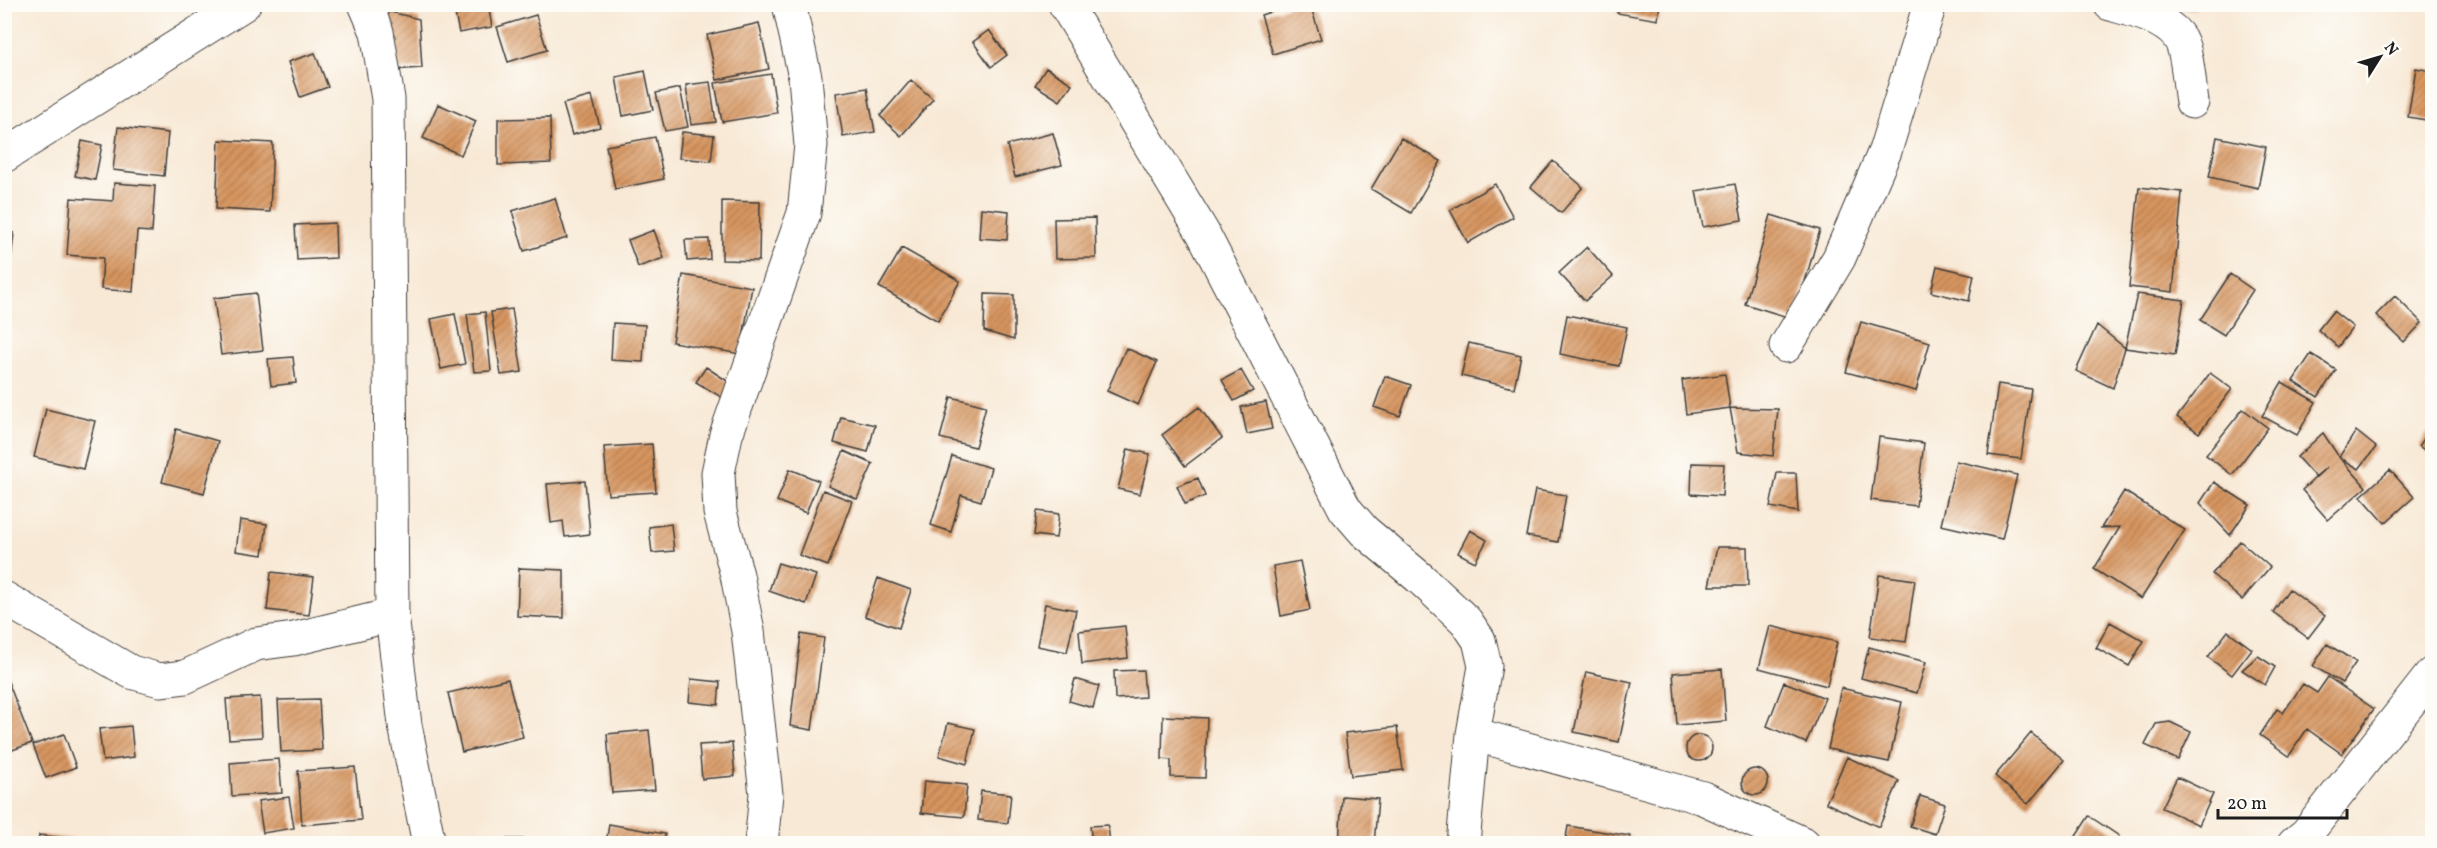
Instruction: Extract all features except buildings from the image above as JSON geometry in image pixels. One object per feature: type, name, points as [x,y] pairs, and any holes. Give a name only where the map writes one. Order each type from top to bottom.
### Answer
[{"type":"street","points":[[4,156],[244,4]]},
{"type":"street","points":[[365,4],[376,33],[388,99],[392,615],[405,725],[429,843]]},
{"type":"street","points":[[761,843],[766,794],[748,631],[738,575],[720,512],[718,473],[726,435],[804,213],[811,145],[805,77],[789,4]]},
{"type":"street","points":[[1065,4],[1203,233],[1345,509],[1364,531],[1422,579],[1466,621],[1479,640],[1485,666],[1473,734],[1463,843]]},
{"type":"street","points":[[1786,346],[1839,258],[1885,151],[1930,4]]},
{"type":"street","points":[[2110,4],[2135,11],[2159,22],[2178,37],[2184,52],[2192,102]]},
{"type":"street","points":[[4,598],[131,672],[160,680],[185,677],[256,644],[294,639],[392,615]]},
{"type":"street","points":[[2294,843],[2307,833],[2433,674]]},
{"type":"street","points":[[1473,734],[1703,798],[1804,843]]}]
